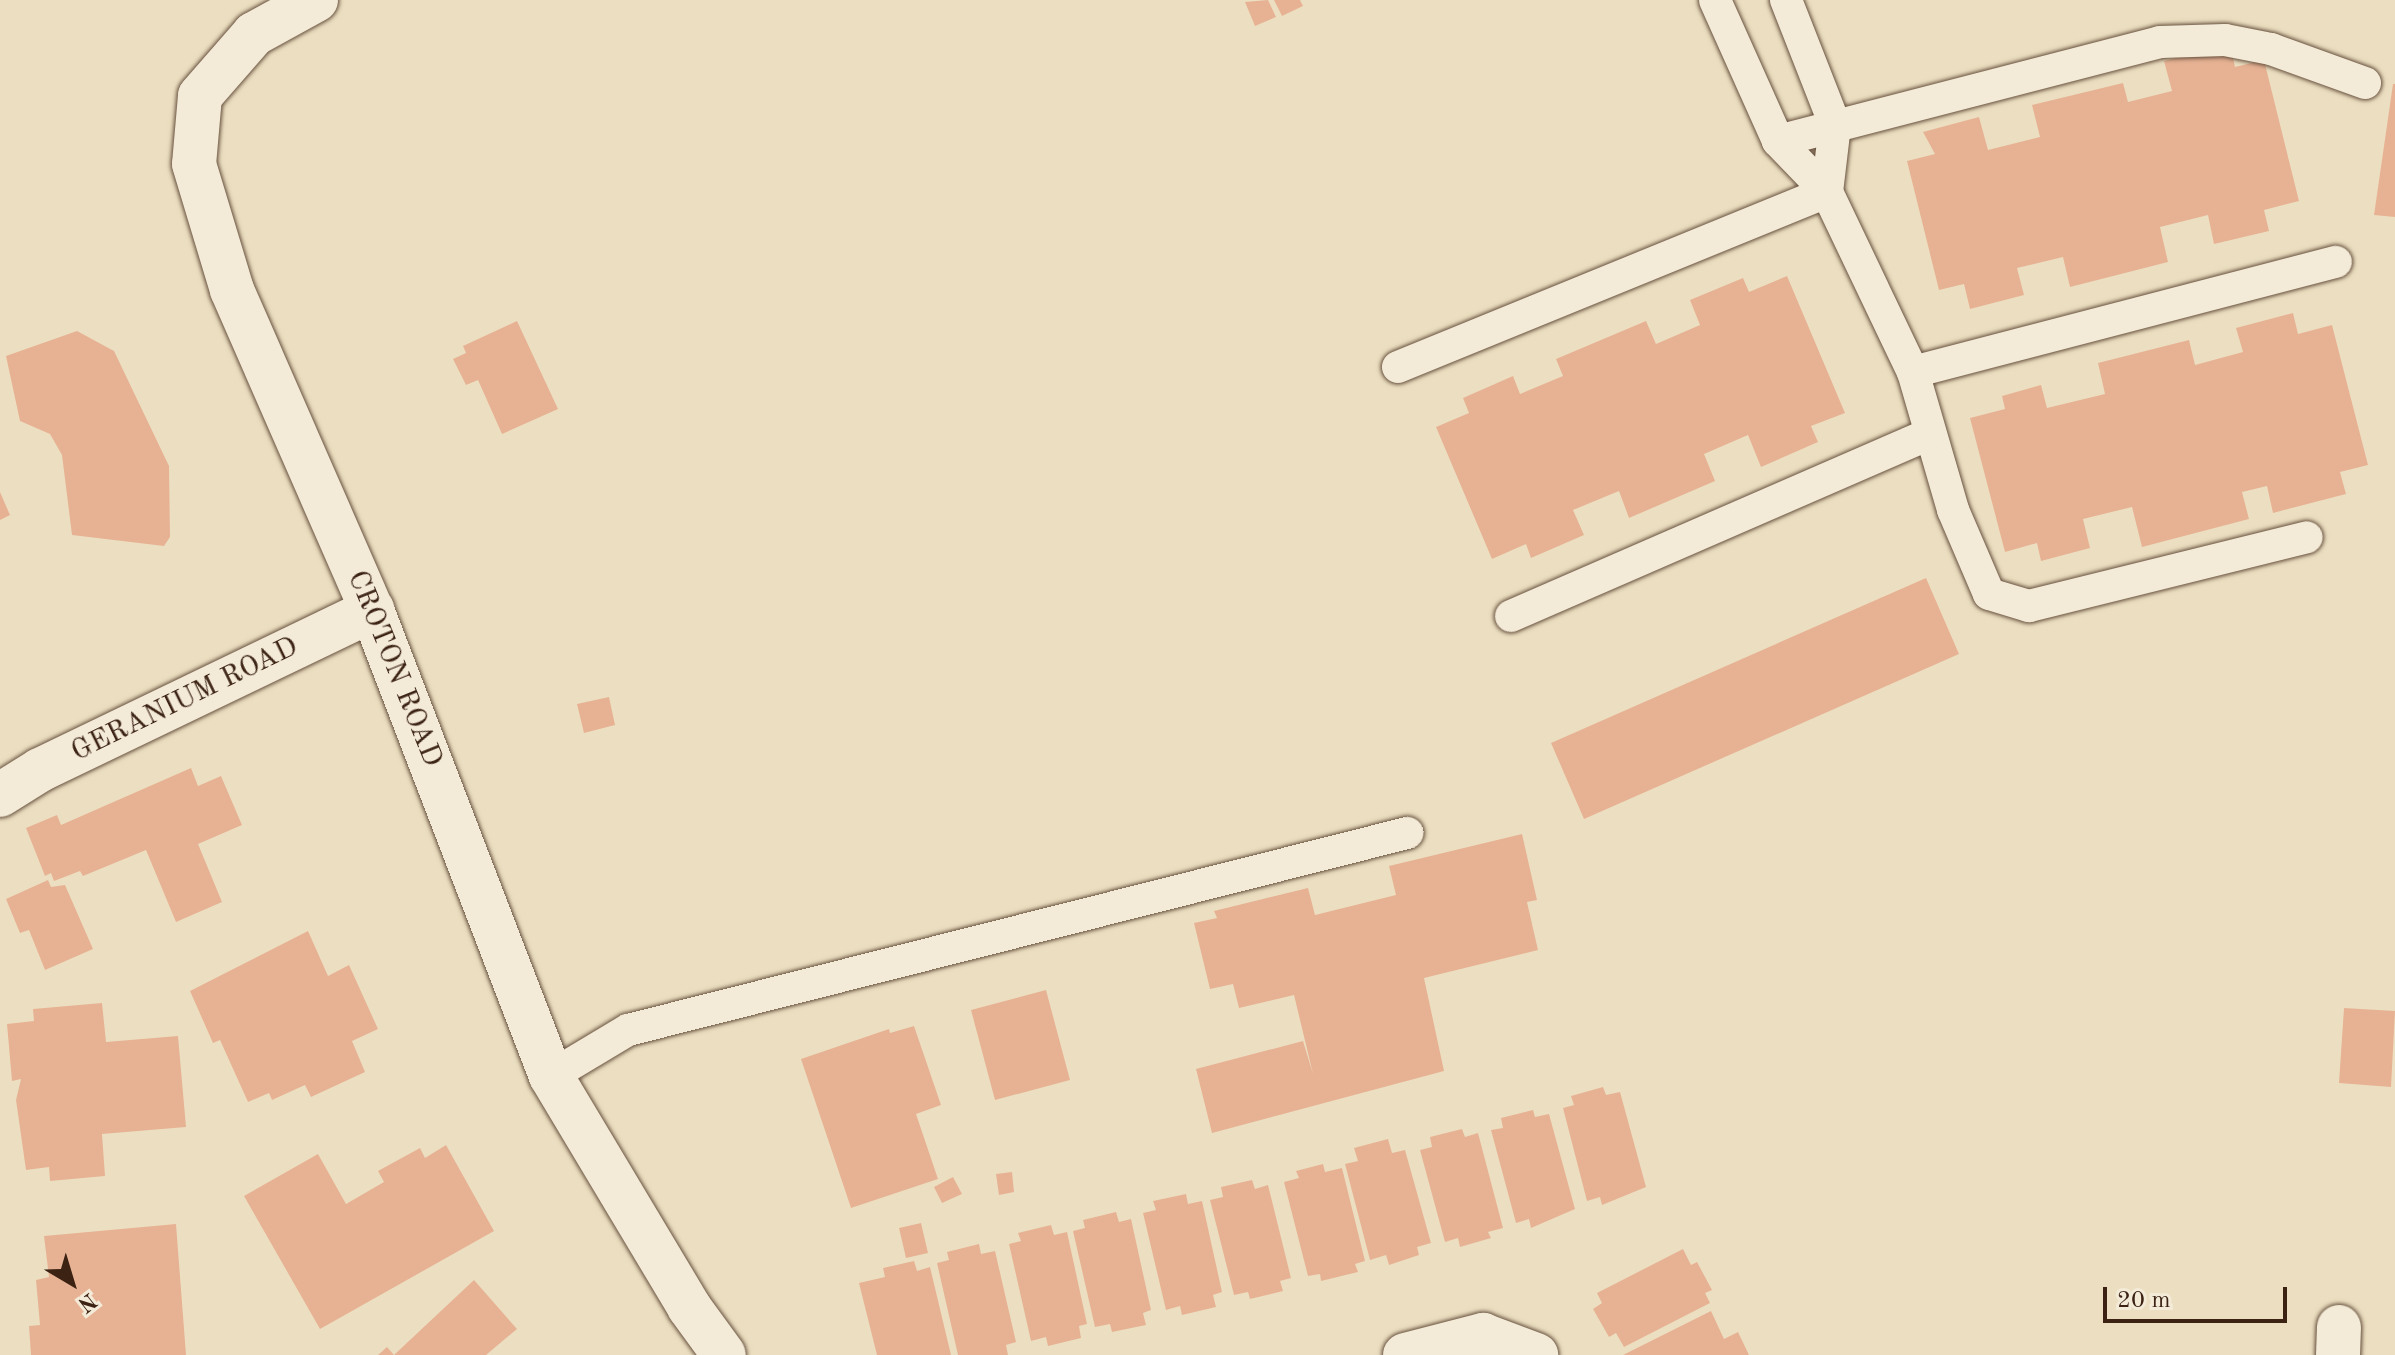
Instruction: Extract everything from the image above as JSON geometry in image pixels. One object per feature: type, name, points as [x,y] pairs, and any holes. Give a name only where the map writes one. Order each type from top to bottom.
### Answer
[{"type":"street","name":"CROTON ROAD","points":[[316,0],[254,34],[200,96],[194,164],[232,290],[372,610],[551,1076],[689,1307],[724,1355]]},
{"type":"street","name":"GERANIUM ROAD","points":[[0,795],[40,770],[372,610]]},
{"type":"street","points":[[1405,1355],[1483,1335],[1536,1355]]},
{"type":"lane","points":[[1715,0],[1778,141],[1827,192],[1913,372],[1928,435],[1989,594],[2029,606],[2307,537]]},
{"type":"lane","points":[[1786,0],[1835,125],[1827,192]]},
{"type":"lane","points":[[1778,141],[2160,42],[2225,40],[2271,49],[2365,83]]},
{"type":"lane","points":[[1398,367],[1827,192]]},
{"type":"lane","points":[[1913,372],[2336,262]]},
{"type":"lane","points":[[1511,616],[1928,435]]},
{"type":"lane","points":[[551,1076],[628,1030],[1407,833]]},
{"type":"building","points":[[1268,0],[1276,17],[1255,26],[1245,2]]},
{"type":"building","points":[[1274,0],[1300,0],[1303,6],[1282,16]]},
{"type":"building","points":[[2230,45],[2235,67],[2264,60],[2299,201],[2264,210],[2269,231],[2214,244],[2208,215],[2160,227],[2168,262],[2070,287],[2063,257],[2017,268],[2024,295],[1970,309],[1964,284],[1939,290],[1907,161],[1935,154],[1923,132],[1979,117],[1988,150],[2040,137],[2032,105],[2123,83],[2128,102],[2172,91],[2164,61]]},
{"type":"building","points":[[2395,84],[2395,217],[2374,215]]},
{"type":"building","points":[[1787,276],[1845,413],[1811,426],[1818,442],[1761,467],[1748,435],[1704,454],[1715,481],[1629,518],[1619,491],[1573,510],[1584,535],[1531,558],[1526,544],[1492,559],[1436,427],[1469,413],[1463,398],[1513,376],[1520,394],[1563,376],[1556,359],[1646,321],[1656,344],[1700,325],[1690,300],[1743,278],[1749,292]]},
{"type":"building","points":[[2293,313],[2298,334],[2332,325],[2368,465],[2340,472],[2346,494],[2273,513],[2267,486],[2242,492],[2249,519],[2142,547],[2132,507],[2083,519],[2090,548],[2041,561],[2037,543],[2005,552],[1970,418],[2005,409],[2002,396],[2041,385],[2047,408],[2105,394],[2098,363],[2189,340],[2195,365],[2243,352],[2236,328]]},
{"type":"building","points":[[517,321],[558,409],[502,434],[478,380],[466,385],[453,359],[466,353],[463,346]]},
{"type":"building","points":[[77,331],[114,351],[169,466],[170,537],[164,546],[72,535],[62,455],[50,434],[20,421],[6,356]]},
{"type":"building","points":[[0,492],[10,515],[0,520]]},
{"type":"building","points":[[1926,578],[1959,654],[1584,819],[1551,743]]},
{"type":"building","points":[[609,697],[615,725],[584,733],[577,704]]},
{"type":"building","points":[[191,768],[198,786],[221,776],[242,825],[198,844],[222,902],[176,922],[146,850],[83,876],[80,871],[54,881],[51,873],[45,876],[26,828],[57,815],[61,825]]},
{"type":"building","points":[[1522,834],[1537,900],[1527,902],[1538,950],[1424,978],[1444,1071],[1212,1133],[1196,1069],[1303,1041],[1313,1074],[1294,995],[1239,1008],[1233,984],[1210,989],[1194,923],[1217,918],[1214,911],[1308,888],[1315,915],[1396,895],[1389,866]]},
{"type":"building","points":[[48,880],[51,887],[65,885],[93,949],[45,970],[29,930],[20,933],[6,899]]},
{"type":"building","points":[[308,931],[328,976],[349,965],[378,1029],[352,1041],[365,1072],[311,1097],[305,1085],[272,1100],[269,1093],[248,1102],[220,1040],[213,1043],[190,991]]},
{"type":"building","points":[[1046,990],[1070,1080],[995,1100],[971,1010]]},
{"type":"building","points":[[102,1003],[106,1042],[178,1036],[186,1127],[102,1134],[105,1176],[50,1181],[49,1167],[26,1170],[16,1100],[21,1079],[12,1081],[7,1024],[34,1021],[33,1009]]},
{"type":"building","points":[[2344,1008],[2395,1011],[2391,1087],[2339,1083]]},
{"type":"building","points":[[914,1026],[941,1105],[916,1114],[938,1179],[851,1208],[801,1059],[889,1029],[890,1033]]},
{"type":"building","points":[[1603,1087],[1606,1095],[1620,1092],[1646,1187],[1602,1205],[1600,1197],[1587,1201],[1563,1108],[1574,1105],[1571,1096]]},
{"type":"building","points":[[1533,1110],[1535,1117],[1549,1114],[1575,1209],[1531,1228],[1529,1219],[1516,1223],[1491,1130],[1503,1128],[1501,1118]]},
{"type":"building","points":[[1462,1129],[1465,1137],[1478,1133],[1503,1228],[1488,1232],[1491,1238],[1460,1247],[1458,1238],[1445,1242],[1420,1150],[1432,1147],[1430,1137]]},
{"type":"building","points":[[1388,1139],[1392,1153],[1405,1150],[1431,1243],[1417,1247],[1419,1255],[1389,1265],[1386,1255],[1370,1260],[1345,1164],[1358,1161],[1354,1148]]},
{"type":"building","points":[[446,1145],[494,1231],[320,1329],[244,1196],[318,1154],[346,1204],[384,1182],[378,1171],[420,1148],[425,1158]]},
{"type":"building","points":[[1323,1164],[1325,1172],[1342,1168],[1365,1261],[1355,1264],[1358,1272],[1321,1281],[1320,1274],[1308,1276],[1284,1182],[1299,1178],[1296,1171]]},
{"type":"building","points":[[1012,1172],[1014,1192],[999,1195],[996,1174]]},
{"type":"building","points":[[953,1177],[962,1194],[942,1203],[934,1187]]},
{"type":"building","points":[[1252,1180],[1255,1189],[1268,1185],[1291,1278],[1280,1281],[1283,1291],[1250,1299],[1248,1292],[1234,1295],[1210,1200],[1223,1197],[1221,1187]]},
{"type":"building","points":[[1186,1194],[1188,1204],[1202,1201],[1222,1292],[1213,1295],[1216,1307],[1182,1315],[1180,1306],[1166,1310],[1143,1213],[1156,1210],[1153,1201]]},
{"type":"building","points":[[1116,1212],[1119,1222],[1131,1219],[1151,1310],[1143,1313],[1146,1325],[1112,1332],[1110,1324],[1095,1327],[1073,1231],[1085,1228],[1083,1220]]},
{"type":"building","points":[[921,1223],[928,1253],[906,1258],[899,1228]]},
{"type":"building","points":[[176,1224],[186,1355],[31,1355],[29,1326],[40,1325],[36,1280],[49,1277],[44,1236]]},
{"type":"building","points":[[1051,1225],[1054,1235],[1067,1232],[1087,1324],[1079,1326],[1081,1338],[1048,1346],[1046,1337],[1031,1341],[1009,1244],[1021,1241],[1018,1233]]},
{"type":"building","points":[[979,1244],[981,1254],[995,1251],[1016,1342],[1006,1345],[1008,1355],[958,1355],[937,1263],[949,1260],[947,1252]]},
{"type":"building","points":[[1683,1249],[1691,1265],[1697,1262],[1712,1290],[1705,1293],[1710,1303],[1624,1347],[1616,1333],[1609,1337],[1593,1309],[1602,1303],[1597,1293]]},
{"type":"building","points":[[914,1261],[917,1271],[930,1267],[951,1355],[877,1355],[859,1283],[885,1277],[883,1268]]},
{"type":"building","points":[[474,1280],[517,1329],[486,1355],[394,1355]]},
{"type":"building","points":[[1711,1311],[1724,1339],[1738,1332],[1749,1355],[1623,1355]]},
{"type":"building","points":[[387,1347],[394,1355],[378,1355]]}]
